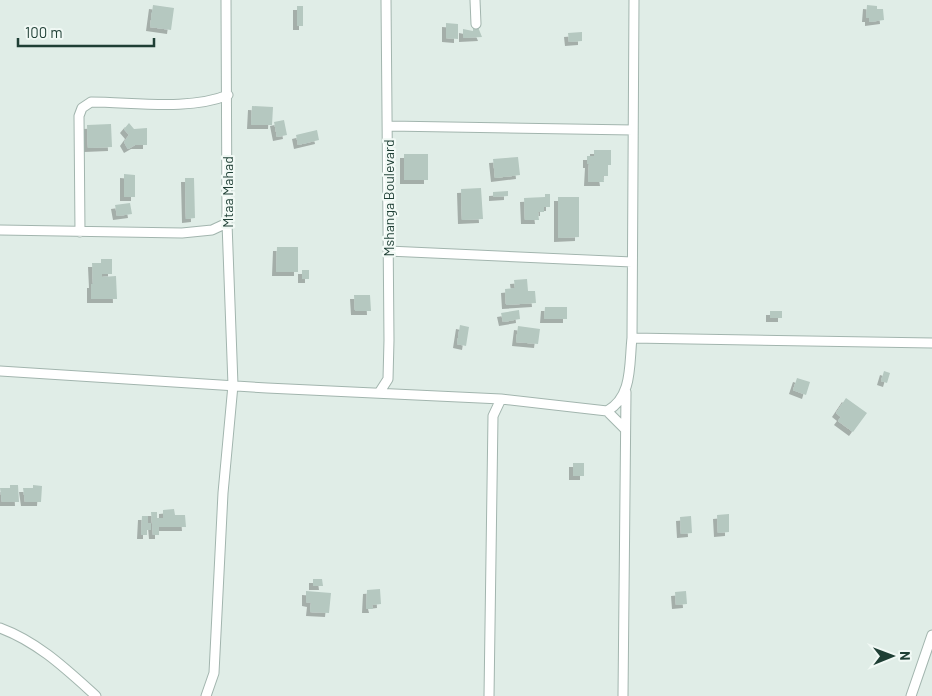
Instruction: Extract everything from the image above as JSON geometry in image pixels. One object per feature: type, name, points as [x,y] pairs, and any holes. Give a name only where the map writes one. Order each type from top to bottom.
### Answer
[{"type":"street","name":"Mtaa Mahad","points":[[206,696],[214,674],[223,492],[233,385],[227,223],[228,95],[226,0]]},
{"type":"street","name":"Mshanga Boulevard","points":[[386,0],[389,126],[388,379]]},
{"type":"street","points":[[475,0],[476,24]]},
{"type":"street","points":[[623,696],[624,428],[632,338],[634,0]]},
{"type":"street","points":[[80,232],[79,116],[82,108],[91,102],[191,104],[214,100],[228,95]]},
{"type":"street","points":[[389,126],[633,130]]},
{"type":"street","points":[[0,230],[182,233],[212,230],[227,223]]},
{"type":"street","points":[[388,251],[632,262]]},
{"type":"street","points":[[632,338],[932,343]]},
{"type":"street","points":[[0,371],[115,380],[501,399],[607,411],[624,428]]},
{"type":"street","points":[[379,393],[388,379],[401,394]]},
{"type":"street","points":[[607,411],[620,402],[626,392]]},
{"type":"street","points":[[488,696],[493,416],[501,399]]},
{"type":"street","points":[[0,628],[22,636],[47,653],[96,696]]},
{"type":"street","points":[[911,696],[932,635]]},
{"type":"building","points":[[153,5],[174,8],[171,30],[150,27]]},
{"type":"building","points":[[867,5],[883,9],[884,20],[869,22],[869,18],[866,18]]},
{"type":"building","points":[[297,6],[303,6],[303,26],[297,26]]},
{"type":"building","points":[[446,23],[458,24],[458,39],[446,38]]},
{"type":"building","points":[[473,27],[478,27],[482,37],[463,38],[463,29],[473,31]]},
{"type":"building","points":[[582,32],[582,41],[569,42],[568,33]]},
{"type":"building","points":[[252,106],[273,107],[272,125],[251,125]]},
{"type":"building","points":[[284,120],[287,135],[277,137],[274,122]]},
{"type":"building","points":[[129,123],[134,129],[147,128],[147,145],[135,145],[128,149],[124,142],[129,135],[124,129]]},
{"type":"building","points":[[111,124],[112,147],[88,148],[87,125]]},
{"type":"building","points":[[317,130],[319,140],[298,145],[296,135]]},
{"type":"building","points":[[594,150],[611,150],[611,165],[608,165],[608,176],[603,176],[604,182],[588,182],[589,164],[587,164],[587,156],[594,156]]},
{"type":"building","points":[[404,154],[428,154],[428,180],[404,180]]},
{"type":"building","points":[[518,157],[520,175],[495,178],[493,159]]},
{"type":"building","points":[[124,174],[135,175],[135,197],[124,197]]},
{"type":"building","points":[[185,178],[194,178],[195,218],[186,219]]},
{"type":"building","points":[[481,188],[483,219],[462,220],[461,189]]},
{"type":"building","points":[[508,191],[508,196],[493,197],[493,192]]},
{"type":"building","points":[[545,194],[550,194],[550,207],[544,207],[544,212],[538,212],[539,220],[525,220],[524,198],[545,197]]},
{"type":"building","points":[[558,197],[579,197],[579,237],[558,238]]},
{"type":"building","points":[[130,203],[132,214],[117,216],[115,205]]},
{"type":"building","points":[[277,247],[298,247],[298,272],[276,272]]},
{"type":"building","points":[[101,259],[112,259],[112,274],[102,274],[102,277],[116,276],[117,299],[91,299],[91,284],[93,284],[92,263],[101,263]]},
{"type":"building","points":[[302,270],[309,270],[309,279],[302,279]]},
{"type":"building","points":[[527,279],[528,291],[535,291],[536,303],[506,305],[505,289],[515,288],[514,280]]},
{"type":"building","points":[[354,295],[370,295],[371,311],[355,311]]},
{"type":"building","points":[[545,307],[567,307],[567,319],[544,319]]},
{"type":"building","points":[[519,310],[520,319],[503,322],[501,313]]},
{"type":"building","points":[[770,311],[782,311],[782,318],[770,318]]},
{"type":"building","points":[[460,325],[469,327],[466,346],[457,344]]},
{"type":"building","points":[[518,326],[540,329],[538,344],[516,342]]},
{"type":"building","points":[[884,371],[890,373],[887,383],[881,381]]},
{"type":"building","points":[[797,378],[810,382],[806,395],[793,390]]},
{"type":"building","points":[[846,398],[867,413],[853,432],[838,421],[841,417],[836,413]]},
{"type":"building","points":[[573,463],[584,463],[584,476],[573,476]]},
{"type":"building","points":[[10,485],[18,485],[19,502],[2,502],[0,488],[10,488]]},
{"type":"building","points":[[33,485],[42,486],[41,502],[25,502],[23,488],[33,488]]},
{"type":"building","points":[[174,509],[175,515],[185,515],[186,527],[159,527],[159,535],[153,535],[151,512],[157,512],[157,518],[163,518],[163,510]]},
{"type":"building","points":[[729,514],[729,532],[718,533],[717,515]]},
{"type":"building","points":[[142,516],[148,516],[148,523],[151,523],[151,530],[147,530],[147,535],[141,535]]},
{"type":"building","points":[[691,516],[692,533],[681,534],[680,517]]},
{"type":"building","points":[[313,579],[322,579],[323,586],[313,586]]},
{"type":"building","points":[[380,589],[381,604],[372,605],[373,609],[366,609],[367,590]]},
{"type":"building","points":[[306,591],[331,593],[329,613],[310,612],[311,603],[306,602]]},
{"type":"building","points":[[686,591],[687,604],[676,605],[675,592]]}]
